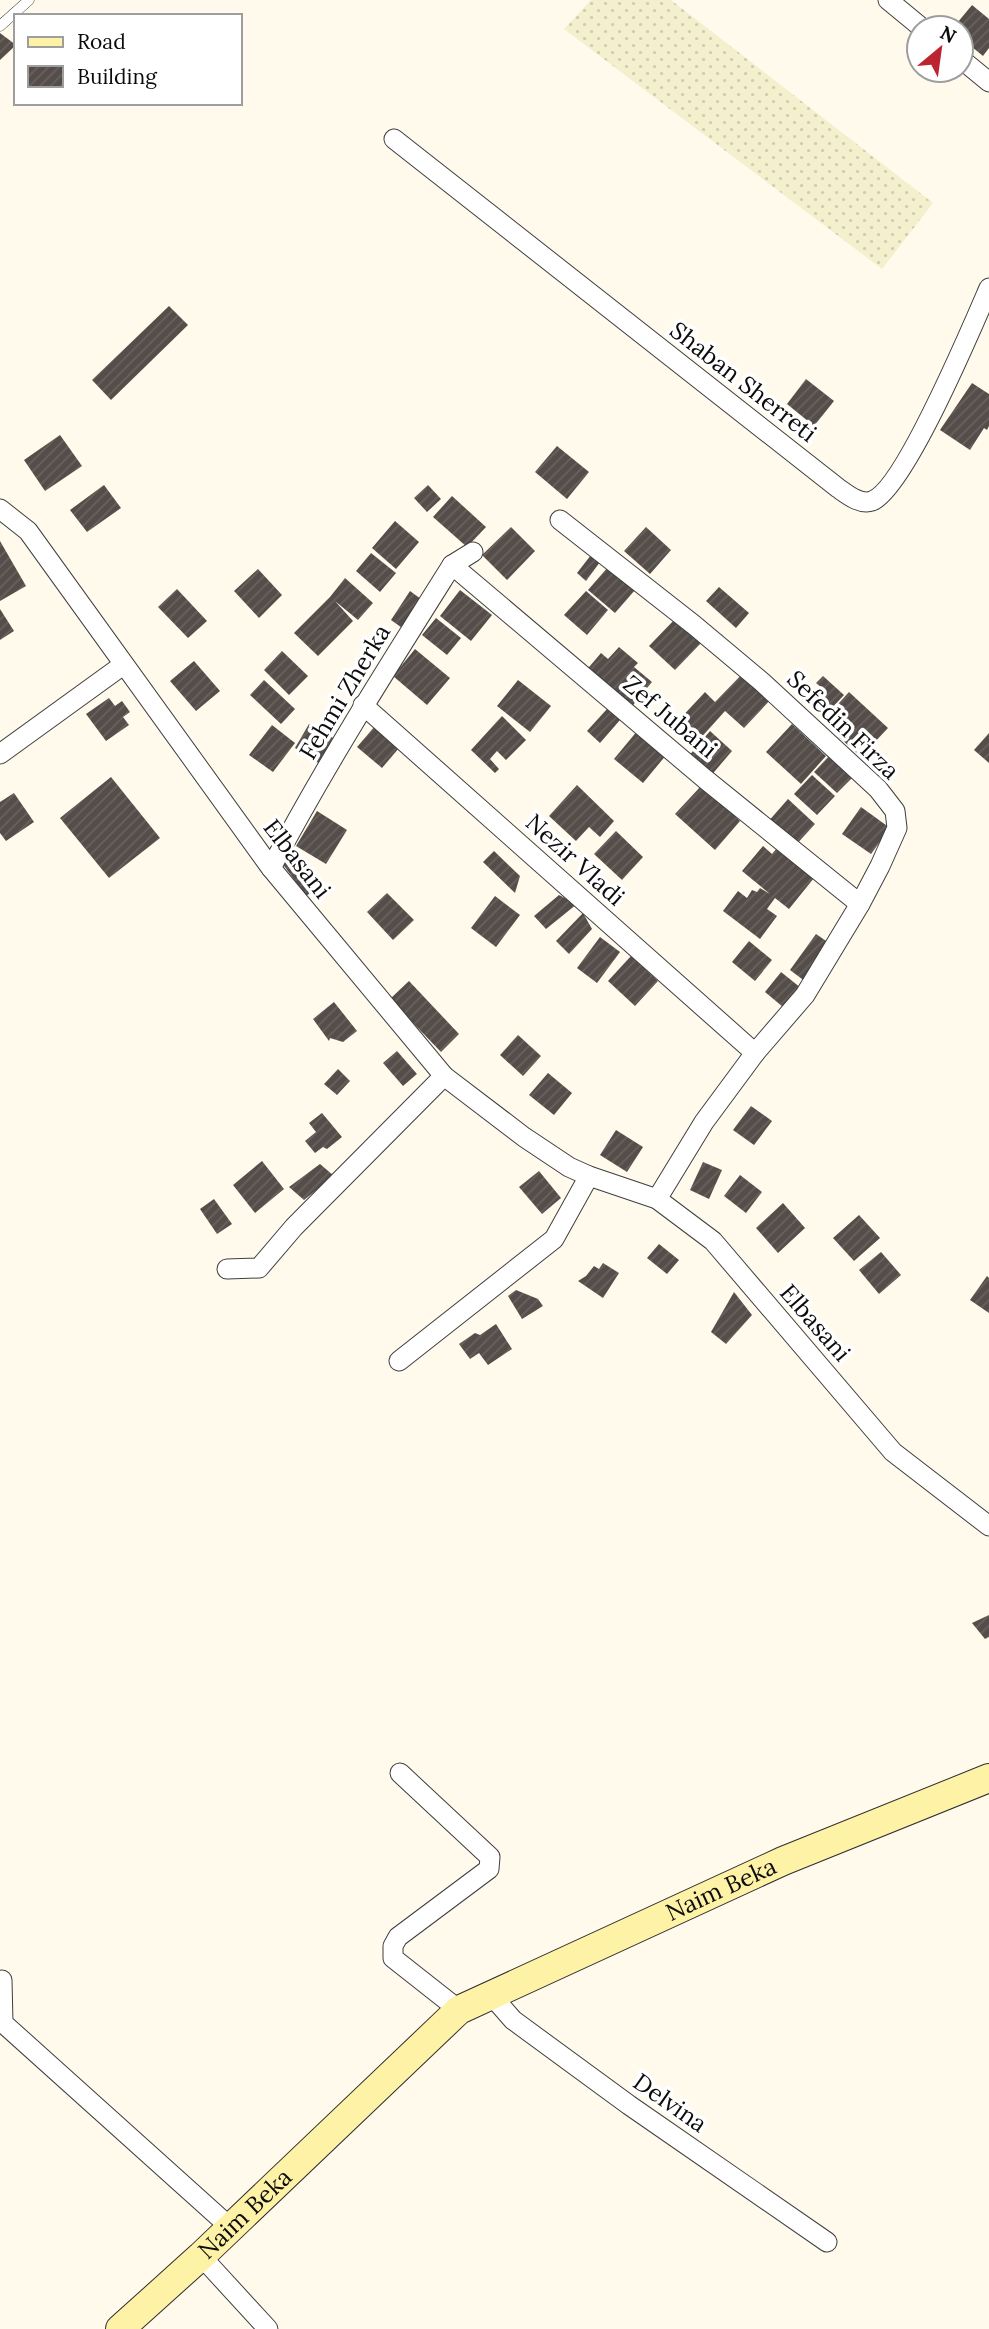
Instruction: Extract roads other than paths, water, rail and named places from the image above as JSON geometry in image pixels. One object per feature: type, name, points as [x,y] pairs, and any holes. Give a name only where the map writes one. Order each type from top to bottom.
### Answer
[{"type":"street","points":[[888,0],[905,14]]},
{"type":"street","points":[[975,71],[989,82]]},
{"type":"street","name":"Shaban Sherreti","points":[[394,139],[827,480],[861,502],[872,501],[884,493],[909,455],[956,367],[989,288]]},
{"type":"street","name":"Elbasani","points":[[0,509],[28,531],[271,868],[444,1076],[569,1167],[657,1199],[713,1241],[894,1452],[989,1526]]},
{"type":"street","name":"Sefedin Firza","points":[[560,520],[762,682],[878,789],[895,811],[897,828],[860,904],[805,995],[755,1053],[704,1122],[657,1199]]},
{"type":"street","name":"Fehmi Zherka","points":[[271,868],[363,705],[452,565],[473,552]]},
{"type":"street","name":"Zef Jubani","points":[[452,565],[705,779],[860,904]]},
{"type":"street","points":[[0,754],[123,665]]},
{"type":"street","name":"Nezir Vladi","points":[[363,705],[755,1053]]},
{"type":"street","points":[[227,1269],[259,1268],[293,1227],[444,1076]]},
{"type":"street","points":[[399,1361],[554,1239],[589,1176]]},
{"type":"street","points":[[401,1773],[490,1857],[489,1869],[398,1937],[393,1946],[393,1958],[459,2010]]},
{"type":"street","name":"Naim Beka","points":[[120,2329],[231,2228],[459,2010],[783,1861],[989,1778]]},
{"type":"street","points":[[2,1980],[3,2023],[231,2228]]},
{"type":"street","name":"Delvina","points":[[492,1996],[513,2020],[618,2098],[827,2242]]},
{"type":"street","points":[[201,2256],[268,2329]]},
{"type":"lane","points":[[0,26],[29,0]]}]
